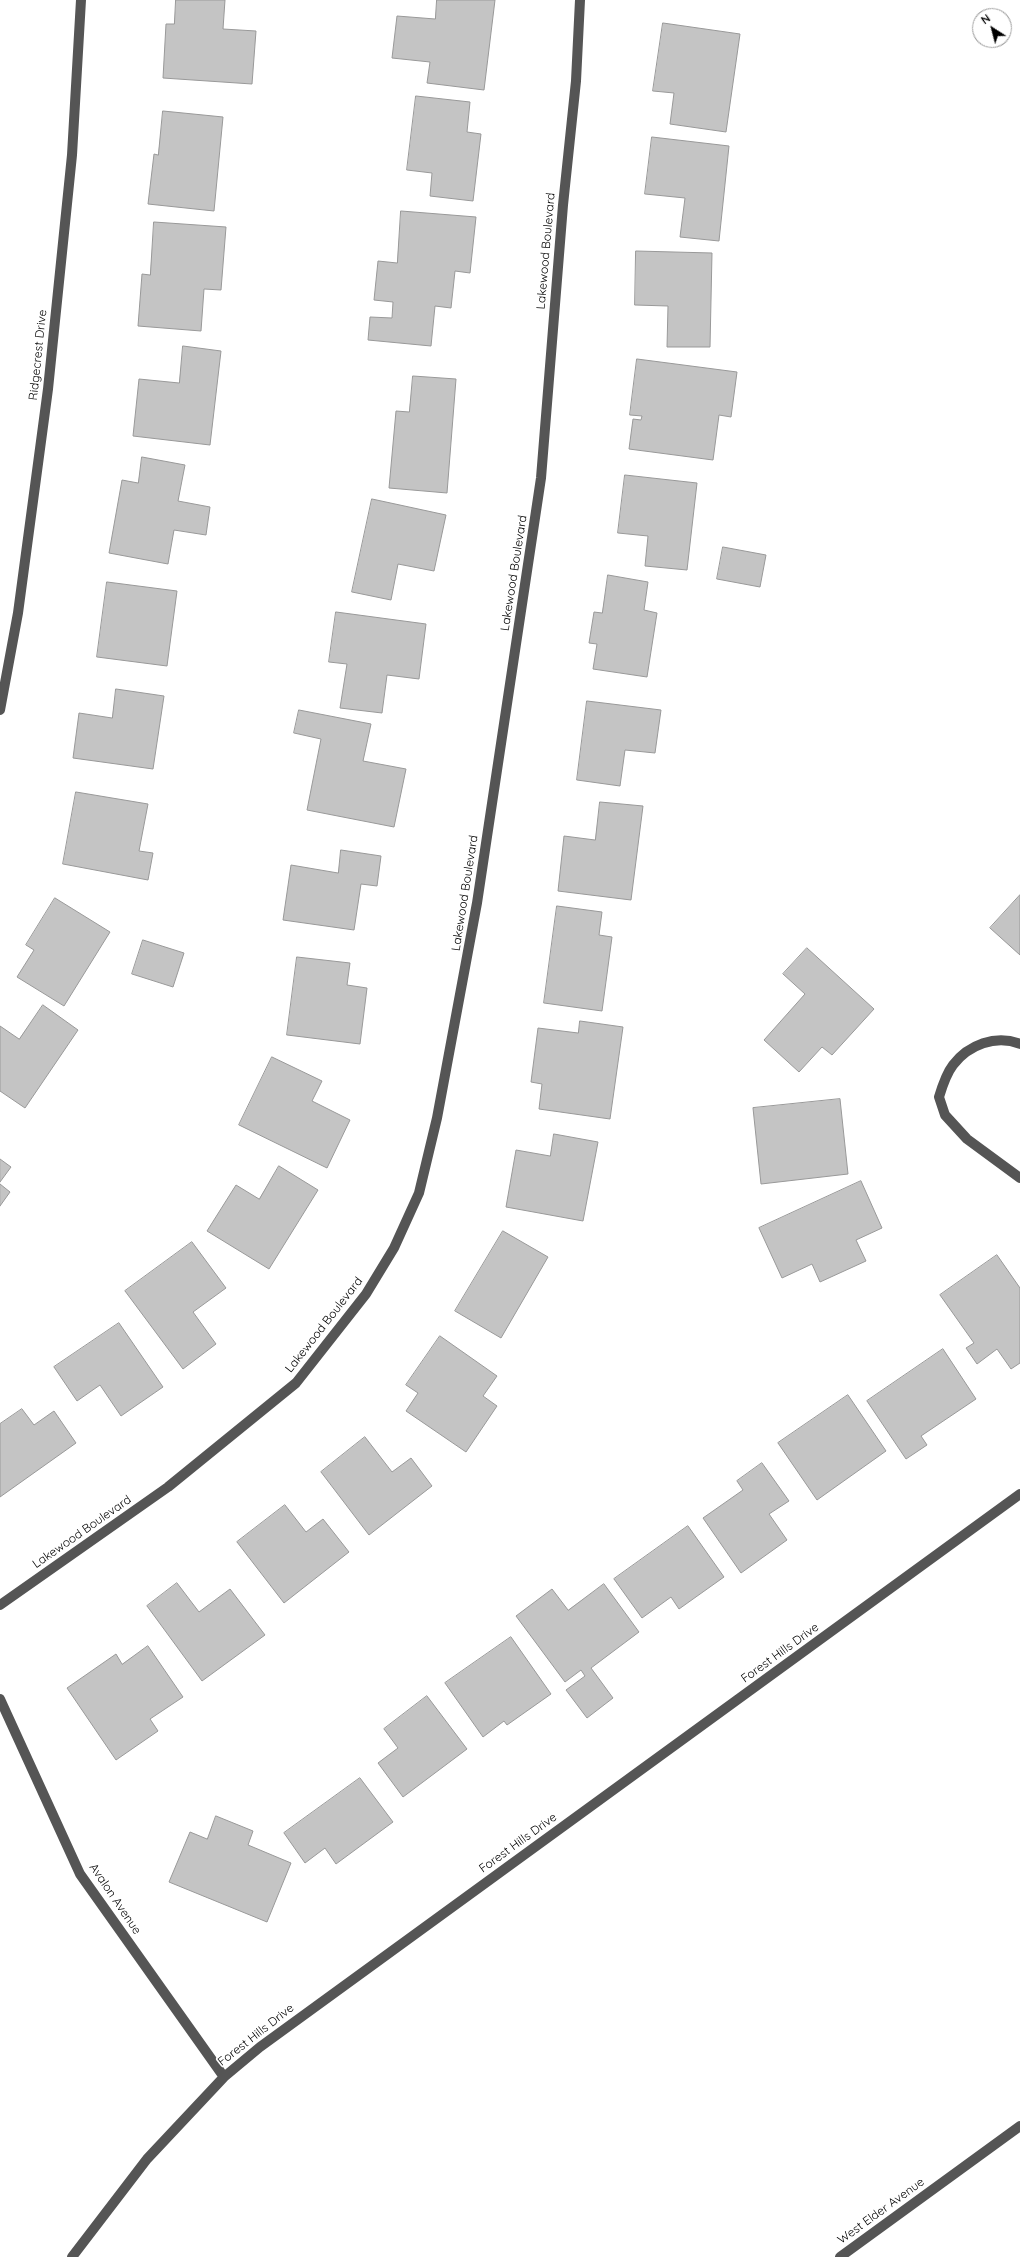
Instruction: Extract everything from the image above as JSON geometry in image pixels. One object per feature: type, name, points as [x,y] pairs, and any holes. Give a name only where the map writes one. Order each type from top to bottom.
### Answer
[{"type":"street","name":"Ridgecrest Drive","points":[[0,710],[18,612],[48,389],[72,155],[81,0]]},
{"type":"street","name":"Lakewood Boulevard","points":[[0,1605],[168,1487],[296,1383],[366,1294],[394,1248],[419,1193],[437,1118],[477,903],[541,478],[563,205],[576,82],[580,0]]},
{"type":"street","points":[[1020,1044],[987,1041],[966,1051],[952,1065],[939,1097],[945,1115],[967,1139],[1020,1178]]},
{"type":"street","name":"Forest Hills Drive","points":[[72,2257],[147,2159],[224,2077],[266,2042],[1020,1494]]},
{"type":"street","name":"Avalon Avenue","points":[[0,1699],[80,1874],[224,2077]]},
{"type":"street","name":"West Elder Avenue","points":[[840,2257],[1020,2126]]},
{"type":"building","points":[[176,0],[225,0],[223,29],[256,31],[252,84],[163,78],[166,24],[174,24]]},
{"type":"building","points":[[437,0],[495,0],[484,90],[427,83],[430,62],[392,58],[397,16],[435,19]]},
{"type":"building","points":[[663,23],[740,34],[726,132],[670,124],[674,93],[653,91]]},
{"type":"building","points":[[416,96],[470,102],[467,132],[481,134],[473,201],[430,196],[432,173],[407,170]]},
{"type":"building","points":[[163,111],[223,117],[214,211],[148,204],[154,154],[158,155]]},
{"type":"building","points":[[652,137],[729,146],[719,241],[680,237],[685,198],[645,194]]},
{"type":"building","points":[[401,211],[476,217],[470,273],[455,271],[451,308],[435,306],[431,346],[368,340],[370,317],[392,318],[393,302],[374,300],[378,261],[397,263]]},
{"type":"building","points":[[154,222],[226,227],[221,290],[204,289],[201,331],[138,326],[142,274],[150,275]]},
{"type":"building","points":[[636,251],[712,253],[710,347],[667,347],[668,306],[635,305]]},
{"type":"building","points":[[183,346],[221,351],[210,445],[133,436],[139,379],[179,383]]},
{"type":"building","points":[[637,359],[737,372],[731,417],[719,415],[713,460],[629,449],[633,419],[641,420],[642,416],[630,415]]},
{"type":"building","points":[[413,376],[456,379],[447,493],[389,488],[396,411],[409,412]]},
{"type":"building","points":[[142,457],[185,465],[178,501],[210,507],[206,535],[174,530],[168,564],[109,553],[122,480],[138,483]]},
{"type":"building","points":[[625,475],[697,483],[687,570],[645,566],[648,536],[618,533]]},
{"type":"building","points":[[372,499],[446,515],[434,571],[398,564],[391,600],[352,592]]},
{"type":"building","points":[[723,547],[766,555],[760,587],[717,579]]},
{"type":"building","points":[[608,575],[648,582],[644,610],[657,613],[647,677],[593,669],[597,644],[589,643],[594,612],[602,613]]},
{"type":"building","points":[[107,582],[177,591],[167,666],[97,657]]},
{"type":"building","points":[[336,612],[426,624],[419,679],[387,675],[382,713],[340,708],[347,664],[329,662]]},
{"type":"building","points":[[116,689],[164,696],[153,769],[73,758],[79,713],[112,718]]},
{"type":"building","points":[[587,701],[661,710],[655,753],[625,750],[620,786],[577,780]]},
{"type":"building","points":[[299,710],[371,724],[363,761],[406,769],[394,827],[307,810],[321,739],[294,733]]},
{"type":"building","points":[[76,792],[148,804],[139,851],[153,853],[148,880],[63,864]]},
{"type":"building","points":[[600,802],[643,806],[631,900],[558,891],[564,836],[595,840]]},
{"type":"building","points":[[341,850],[381,856],[377,886],[361,884],[354,930],[283,920],[291,865],[338,873]]},
{"type":"building","points":[[1020,895],[1020,955],[990,928]]},
{"type":"building","points":[[55,898],[110,932],[64,1006],[17,977],[34,950],[26,945]]},
{"type":"building","points":[[557,906],[602,912],[599,935],[612,937],[602,1011],[544,1003]]},
{"type":"building","points":[[143,940],[184,953],[173,987],[132,974]]},
{"type":"building","points":[[807,948],[874,1009],[832,1055],[822,1047],[799,1072],[764,1040],[805,994],[783,974]]},
{"type":"building","points":[[297,957],[350,963],[347,985],[367,988],[360,1044],[287,1035]]},
{"type":"building","points":[[43,1005],[78,1030],[25,1108],[0,1091],[0,1026],[19,1039]]},
{"type":"building","points":[[580,1021],[623,1027],[610,1119],[539,1109],[542,1084],[531,1082],[538,1028],[578,1033]]},
{"type":"building","points":[[272,1057],[322,1081],[312,1101],[350,1120],[327,1168],[239,1125]]},
{"type":"building","points":[[840,1099],[848,1174],[761,1184],[753,1108]]},
{"type":"building","points":[[554,1134],[598,1142],[583,1221],[506,1207],[516,1150],[550,1156]]},
{"type":"building","points":[[0,1159],[11,1167],[0,1182]]},
{"type":"building","points":[[279,1166],[318,1190],[269,1269],[207,1231],[236,1185],[259,1199]]},
{"type":"building","points":[[861,1181],[882,1228],[856,1240],[866,1261],[820,1282],[812,1264],[782,1278],[759,1228]]},
{"type":"building","points":[[0,1184],[10,1192],[0,1206]]},
{"type":"building","points":[[503,1231],[548,1257],[501,1338],[455,1311]]},
{"type":"building","points":[[192,1242],[226,1288],[193,1312],[216,1344],[183,1369],[125,1291]]},
{"type":"building","points":[[997,1255],[1020,1288],[1020,1363],[1011,1369],[997,1349],[977,1364],[966,1348],[974,1343],[940,1295]]},
{"type":"building","points":[[119,1323],[163,1387],[121,1416],[100,1385],[77,1401],[54,1367]]},
{"type":"building","points":[[440,1336],[497,1376],[483,1396],[497,1406],[466,1452],[406,1411],[418,1393],[406,1385]]},
{"type":"building","points":[[943,1349],[976,1399],[921,1436],[927,1445],[906,1459],[867,1401]]},
{"type":"building","points":[[848,1395],[886,1451],[817,1500],[778,1443]]},
{"type":"building","points":[[22,1409],[34,1425],[54,1411],[76,1443],[0,1497],[0,1424]]},
{"type":"building","points":[[365,1437],[392,1472],[411,1458],[432,1486],[369,1535],[321,1472]]},
{"type":"building","points":[[762,1463],[789,1501],[769,1514],[787,1540],[741,1573],[703,1518],[743,1490],[737,1481]]},
{"type":"building","points":[[285,1505],[306,1532],[323,1519],[349,1552],[284,1603],[237,1542]]},
{"type":"building","points":[[688,1526],[724,1577],[679,1609],[671,1597],[642,1618],[614,1579]]},
{"type":"building","points":[[177,1583],[199,1612],[230,1589],[265,1635],[202,1681],[147,1606]]},
{"type":"building","points":[[604,1584],[639,1632],[591,1668],[613,1698],[587,1718],[566,1690],[585,1676],[581,1670],[565,1682],[516,1616],[552,1589],[568,1610]]},
{"type":"building","points":[[511,1637],[551,1694],[507,1725],[504,1721],[483,1737],[445,1683]]},
{"type":"building","points":[[148,1646],[183,1697],[150,1719],[158,1731],[116,1760],[67,1688],[116,1654],[122,1664]]},
{"type":"building","points":[[427,1696],[467,1749],[403,1797],[378,1763],[398,1748],[384,1729]]},
{"type":"building","points":[[360,1778],[393,1822],[336,1864],[325,1848],[305,1863],[284,1833]]},
{"type":"building","points":[[216,1816],[253,1831],[248,1845],[291,1863],[267,1922],[169,1882],[190,1832],[207,1839]]}]
